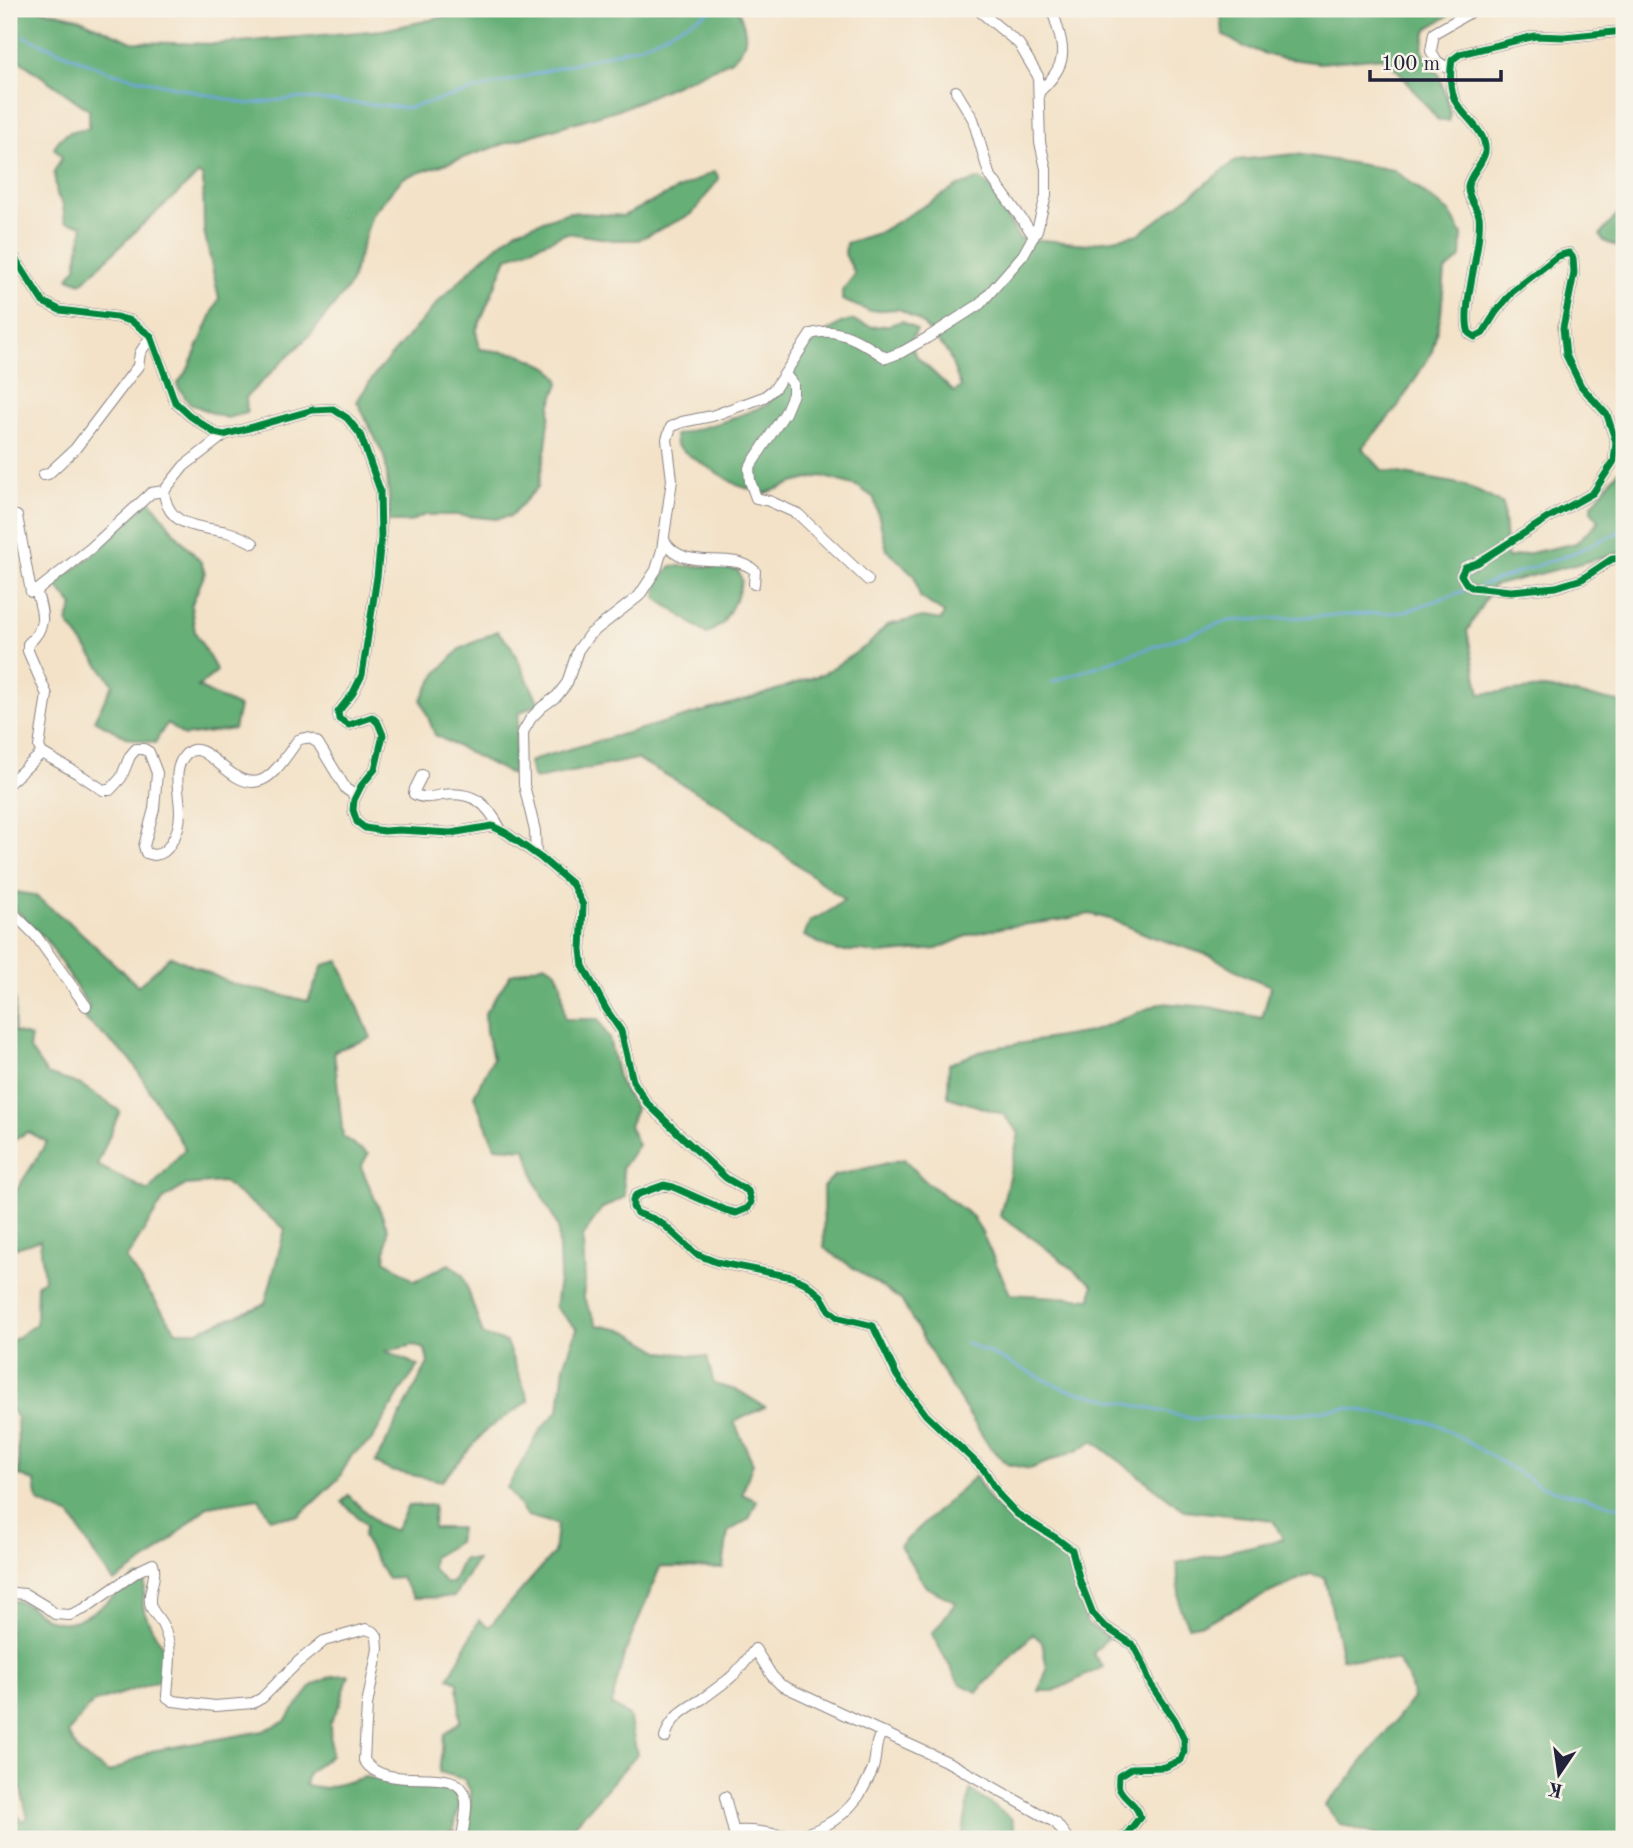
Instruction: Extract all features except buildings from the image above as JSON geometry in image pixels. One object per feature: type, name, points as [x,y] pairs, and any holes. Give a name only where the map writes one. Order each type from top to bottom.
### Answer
[{"type":"street","points":[[536,855],[535,831],[524,785],[523,732],[531,718],[557,696],[567,683],[578,650],[589,635],[639,596],[656,570],[664,540],[672,480],[667,439],[671,427],[681,422],[712,416],[764,397],[775,388],[811,334],[832,332],[864,342],[886,358],[919,343],[980,304],[1023,255],[1034,236],[1046,183],[1040,142],[1038,76],[1019,44],[977,9]]},
{"type":"street","points":[[1040,91],[1054,78],[1063,58],[1052,9]]},
{"type":"street","points":[[1450,70],[1437,61],[1431,51],[1434,33],[1476,9]]},
{"type":"street","points":[[1624,31],[1564,37],[1535,36],[1460,54],[1452,60],[1450,70],[1454,100],[1473,122],[1482,138],[1485,152],[1468,186],[1470,198],[1479,217],[1477,252],[1467,309],[1466,324],[1469,333],[1475,337],[1483,333],[1512,292],[1558,256],[1569,253],[1573,258],[1574,272],[1563,328],[1566,355],[1581,386],[1607,415],[1616,442],[1614,461],[1593,493],[1465,567],[1461,575],[1471,586],[1511,591],[1556,587],[1582,579],[1612,559],[1624,558]]},
{"type":"street","points":[[956,91],[973,119],[989,174],[1034,236]]},
{"type":"street","points":[[9,249],[43,302],[60,310],[131,321],[151,336],[175,402],[215,433],[224,435]]},
{"type":"street","points":[[43,475],[48,474],[75,449],[138,366],[140,353],[151,336]]},
{"type":"street","points":[[785,374],[793,384],[793,394],[785,413],[749,468],[756,498],[798,514],[869,580]]},
{"type":"street","points":[[9,514],[17,516],[31,592],[91,548],[151,493],[164,491],[184,466],[224,435],[313,410],[333,409],[347,418],[360,434],[380,490],[381,538],[362,675],[353,693],[338,712],[340,719],[349,725],[372,717],[383,735],[375,769],[356,796],[353,810],[357,822],[365,828],[384,831],[451,833],[492,826],[536,855],[572,884],[583,905],[583,966],[600,1000],[621,1031],[633,1082],[648,1102],[688,1142],[726,1178],[748,1191],[751,1202],[748,1208],[736,1213],[664,1185],[636,1195],[633,1207],[637,1213],[664,1225],[695,1254],[716,1262],[792,1277],[805,1283],[821,1296],[829,1310],[839,1318],[873,1326],[897,1376],[926,1415],[984,1470],[1000,1496],[1017,1514],[1072,1550],[1093,1614],[1103,1625],[1133,1646],[1151,1685],[1175,1720],[1184,1740],[1181,1760],[1165,1767],[1132,1768],[1119,1776],[1119,1788],[1138,1808],[1140,1817],[1123,1839]]},
{"type":"street","points":[[164,491],[165,503],[183,523],[231,533],[253,543]]},
{"type":"street","points":[[664,540],[669,549],[681,556],[750,565],[755,571],[754,584]]},
{"type":"street","points":[[36,590],[42,610],[42,623],[39,634],[28,644],[28,651],[47,695],[39,747],[42,753],[103,790],[110,790],[121,778],[130,756],[136,749],[149,752],[156,773],[154,809],[144,846],[146,853],[154,855],[166,850],[176,833],[180,812],[177,782],[181,762],[187,753],[194,749],[202,750],[230,774],[245,781],[261,781],[277,768],[298,740],[303,737],[310,738],[318,743],[346,789],[356,796]]},
{"type":"street","points":[[9,783],[42,753]]},
{"type":"street","points":[[422,775],[414,794],[420,797],[451,794],[468,796],[486,806],[501,831]]},
{"type":"street","points":[[9,909],[36,936],[86,1006]]},
{"type":"street","points":[[9,1597],[13,1593],[25,1594],[55,1614],[70,1615],[84,1609],[138,1571],[153,1564],[156,1572],[150,1606],[163,1626],[171,1651],[167,1697],[173,1701],[215,1706],[253,1703],[262,1698],[324,1640],[358,1630],[374,1632],[378,1649],[367,1705],[364,1760],[380,1775],[403,1779],[442,1779],[460,1787],[466,1800],[462,1839],[451,1839]]},
{"type":"street","points":[[665,1738],[671,1722],[682,1710],[703,1698],[741,1669],[755,1649],[781,1685],[952,1764],[1056,1823],[1068,1839]]},
{"type":"street","points":[[734,1838],[739,1831],[785,1835],[805,1833],[832,1823],[858,1797],[875,1765],[878,1738],[882,1732]]},
{"type":"street","points":[[725,1797],[734,1838]]},
{"type":"green space","points":[[9,9],[38,9],[78,18],[132,42],[215,44],[383,30],[467,12],[534,19],[575,9],[738,9],[744,24],[745,37],[741,49],[730,61],[626,107],[403,178],[372,214],[350,285],[312,333],[246,397],[247,413],[227,418],[189,403],[177,385],[189,367],[219,298],[204,231],[203,177],[199,174],[82,283],[68,278],[76,267],[83,225],[65,222],[54,172],[62,157],[54,148],[68,133],[89,128],[89,110],[17,59],[9,57]]},
{"type":"green space","points":[[1224,9],[1455,9],[1427,29],[1422,48],[1431,68],[1439,74],[1450,112],[1449,121],[1438,120],[1400,73],[1383,57],[1320,63],[1275,57],[1242,46],[1223,35],[1221,15]]},
{"type":"green space","points":[[1296,154],[1394,170],[1450,213],[1462,235],[1461,258],[1445,271],[1441,314],[1432,352],[1397,408],[1362,448],[1382,470],[1465,485],[1503,504],[1507,558],[1576,543],[1599,521],[1591,511],[1591,506],[1624,466],[1624,552],[1493,586],[1467,631],[1480,694],[1545,688],[1624,703],[1624,1839],[1388,1839],[1340,1824],[1325,1805],[1341,1789],[1413,1698],[1408,1678],[1398,1661],[1342,1658],[1325,1577],[1310,1574],[1204,1623],[1188,1626],[1180,1608],[1177,1563],[1283,1539],[1273,1520],[1184,1510],[1093,1441],[1078,1450],[1030,1469],[1007,1464],[989,1446],[901,1300],[824,1248],[823,1187],[834,1176],[904,1159],[925,1181],[973,1217],[1010,1294],[1091,1299],[1093,1285],[1000,1216],[1019,1133],[1003,1114],[948,1097],[949,1064],[987,1049],[1090,1032],[1161,1003],[1210,1007],[1262,1018],[1271,986],[1211,956],[1090,914],[969,935],[937,949],[879,954],[836,951],[804,936],[810,921],[844,900],[718,804],[637,759],[536,779],[532,776],[529,762],[758,696],[823,674],[869,644],[887,625],[923,617],[941,620],[944,613],[920,597],[914,575],[887,550],[874,498],[857,486],[821,476],[764,494],[737,485],[676,445],[675,435],[722,422],[767,405],[812,341],[851,320],[873,327],[902,321],[917,330],[909,343],[918,358],[954,392],[961,387],[948,353],[922,323],[899,309],[869,311],[842,300],[842,291],[855,274],[845,254],[846,243],[878,233],[958,186],[980,179],[989,186],[1019,238],[1087,244],[1139,234],[1237,160]]},
{"type":"green space","points":[[715,171],[719,179],[692,214],[638,240],[614,240],[567,233],[507,258],[476,331],[480,349],[520,354],[550,368],[558,378],[559,383],[551,404],[538,487],[511,516],[496,519],[425,515],[409,522],[389,522],[385,458],[357,401],[376,373],[440,300],[483,258],[517,230],[569,212],[623,216]]},
{"type":"green space","points":[[1624,207],[1624,249],[1603,241],[1600,235]]},
{"type":"green space","points":[[150,500],[201,562],[205,573],[191,606],[195,632],[217,671],[198,687],[239,707],[234,729],[184,736],[167,723],[155,743],[128,738],[94,720],[113,684],[67,622],[73,606],[55,584],[93,555]]},
{"type":"green space","points":[[671,566],[738,570],[742,581],[723,623],[707,634],[656,598],[658,581]]},
{"type":"green space","points":[[497,631],[511,646],[539,703],[519,713],[512,775],[435,735],[421,699],[437,673],[460,649]]},
{"type":"green space","points":[[9,891],[34,895],[75,927],[138,986],[171,956],[233,984],[308,1001],[323,965],[339,961],[371,1038],[334,1051],[343,1137],[368,1154],[361,1167],[388,1229],[385,1260],[415,1281],[449,1264],[463,1275],[483,1335],[506,1342],[529,1401],[487,1429],[442,1481],[391,1471],[375,1463],[428,1363],[425,1349],[414,1345],[386,1351],[419,1366],[371,1441],[352,1455],[338,1479],[299,1516],[270,1518],[259,1498],[208,1506],[153,1556],[114,1582],[71,1516],[38,1502],[35,1482],[19,1475],[17,1418],[9,1406],[9,1343],[36,1324],[37,1284],[44,1280],[40,1240],[16,1248],[9,1234],[9,1202],[47,1142],[28,1132],[9,1143],[9,989],[15,1000],[14,1032],[31,1037],[29,1048],[47,1074],[81,1085],[120,1111],[97,1165],[148,1191],[185,1149],[131,1060],[84,1018],[89,1007],[47,941],[9,903]],"holes":[[[223,1182],[285,1229],[265,1304],[198,1331],[176,1331],[126,1259],[164,1199],[186,1185]]]},
{"type":"green space","points":[[545,964],[556,971],[561,983],[565,1019],[598,1019],[609,1038],[619,1082],[636,1109],[629,1126],[638,1145],[622,1168],[625,1197],[601,1209],[583,1237],[583,1296],[597,1325],[627,1331],[662,1352],[707,1357],[714,1384],[739,1391],[765,1407],[734,1422],[753,1463],[742,1494],[757,1501],[749,1519],[728,1532],[723,1568],[660,1567],[624,1655],[611,1705],[629,1716],[637,1754],[572,1828],[551,1829],[544,1839],[468,1839],[471,1792],[464,1779],[439,1772],[444,1735],[460,1721],[458,1682],[449,1678],[479,1620],[489,1627],[554,1553],[557,1524],[527,1516],[507,1488],[542,1428],[559,1410],[564,1366],[577,1329],[555,1307],[560,1274],[558,1227],[537,1185],[526,1149],[495,1147],[474,1096],[493,1058],[486,1032],[485,1013],[511,974]]},
{"type":"green space","points":[[975,1476],[990,1501],[1009,1520],[1057,1550],[1069,1562],[1087,1624],[1108,1637],[1093,1654],[1103,1667],[1054,1691],[1039,1691],[1047,1669],[1042,1642],[1033,1634],[977,1692],[959,1683],[932,1634],[956,1602],[926,1587],[900,1546]]},
{"type":"green space","points":[[348,1495],[378,1524],[395,1531],[408,1506],[434,1505],[433,1528],[460,1528],[458,1542],[433,1557],[432,1568],[445,1583],[452,1583],[463,1559],[477,1560],[454,1597],[414,1598],[400,1577],[387,1578],[363,1537],[366,1525],[342,1502]]},
{"type":"green space","points":[[137,1577],[143,1577],[145,1611],[166,1652],[160,1681],[92,1703],[68,1733],[80,1754],[109,1773],[151,1751],[263,1731],[284,1722],[313,1685],[332,1676],[349,1675],[340,1704],[330,1723],[331,1755],[308,1773],[305,1785],[325,1788],[365,1777],[457,1793],[459,1804],[454,1828],[440,1839],[9,1839],[9,1808],[23,1821],[28,1818],[16,1771],[9,1775],[9,1602],[11,1600],[23,1603],[50,1620],[74,1621],[97,1609]]},
{"type":"green space","points":[[970,1790],[1011,1818],[1017,1839],[962,1839]]},
{"type":"waterway","points":[[23,36],[109,72],[248,104],[300,98],[408,108],[643,45],[715,9]]},
{"type":"waterway","points":[[1482,585],[1571,554],[1624,530]]},
{"type":"waterway","points":[[1052,682],[1227,621],[1404,612],[1469,589]]},
{"type":"waterway","points":[[965,1342],[1065,1389],[1194,1419],[1293,1414],[1347,1408],[1437,1424],[1541,1486],[1624,1508]]},
{"type":"cycle path","points":[[1624,31],[1564,37],[1535,36],[1460,54],[1452,60],[1451,74],[1454,98],[1478,129],[1485,144],[1484,156],[1468,186],[1479,216],[1478,243],[1467,312],[1469,333],[1475,337],[1483,333],[1512,292],[1558,256],[1569,253],[1573,258],[1574,273],[1563,328],[1566,355],[1581,386],[1607,415],[1616,442],[1614,461],[1593,493],[1477,563],[1465,567],[1461,575],[1471,587],[1511,591],[1556,587],[1582,579],[1612,559],[1624,558]]},
{"type":"cycle path","points":[[9,249],[43,302],[60,310],[131,321],[151,336],[175,402],[215,433],[224,435],[313,410],[333,409],[347,418],[360,434],[380,490],[381,538],[362,675],[353,693],[338,712],[339,719],[349,725],[372,717],[383,735],[375,769],[354,800],[353,810],[357,822],[365,828],[384,831],[451,833],[492,826],[541,858],[572,884],[583,905],[583,966],[621,1031],[633,1081],[647,1103],[678,1133],[726,1178],[748,1191],[751,1202],[748,1208],[736,1213],[664,1185],[636,1195],[633,1207],[637,1213],[664,1225],[696,1254],[716,1262],[792,1277],[805,1283],[821,1296],[829,1310],[839,1318],[873,1326],[897,1376],[926,1415],[984,1470],[1000,1496],[1017,1514],[1072,1550],[1093,1614],[1103,1625],[1133,1645],[1151,1685],[1175,1720],[1184,1739],[1181,1760],[1165,1767],[1132,1768],[1119,1776],[1119,1788],[1140,1817],[1123,1839]]}]
